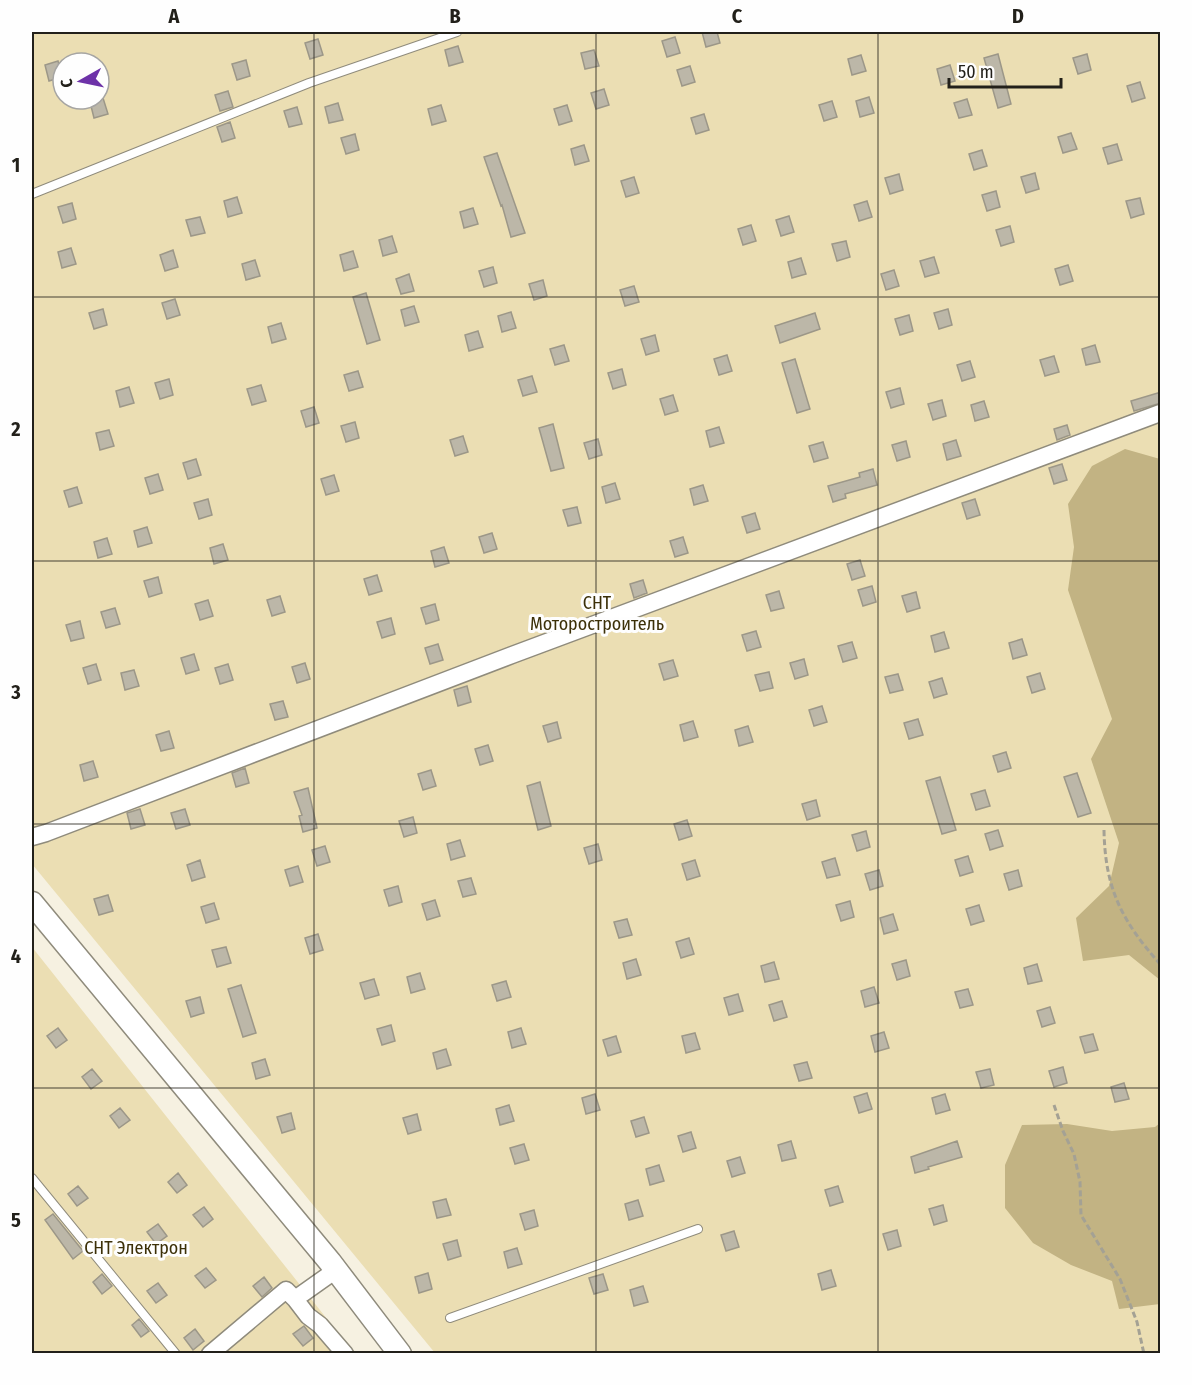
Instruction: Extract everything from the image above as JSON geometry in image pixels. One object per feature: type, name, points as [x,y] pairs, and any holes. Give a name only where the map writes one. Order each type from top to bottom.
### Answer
[{"type":"street","points":[[32,837],[1161,413]]},
{"type":"street","points":[[32,903],[336,1270],[400,1353]]},
{"type":"street","points":[[294,1299],[336,1270]]},
{"type":"street","points":[[210,1353],[286,1290],[345,1353]]},
{"type":"lane","points":[[32,194],[309,83],[457,32]]},
{"type":"lane","points":[[32,1178],[176,1353]]},
{"type":"lane","points":[[450,1318],[698,1229]]},
{"type":"path","points":[[1104,830],[1104,857],[1113,892],[1126,922],[1161,964]]},
{"type":"path","points":[[1054,1105],[1074,1154],[1080,1182],[1081,1215],[1120,1279],[1137,1322],[1144,1353]]},
{"type":"green space","name":"СНТ Моторостроитель","points":[[32,32],[1160,32],[1160,1353],[435,1353],[32,864]]},
{"type":"green space","name":"СНТ Электрон","points":[[32,947],[354,1353],[32,1353]]},
{"type":"shaded area","points":[[1125,449],[1160,459],[1160,980],[1129,955],[1083,961],[1076,918],[1109,886],[1119,843],[1091,759],[1112,719],[1068,590],[1074,547],[1068,504],[1092,466]]},
{"type":"shaded area","points":[[1160,1123],[1160,1304],[1119,1309],[1112,1281],[1071,1265],[1033,1243],[1005,1208],[1005,1165],[1022,1125],[1067,1124],[1112,1131],[1155,1127]]},
{"type":"building","points":[[702,32],[717,32],[720,43],[706,47]]},
{"type":"building","points":[[675,37],[680,53],[667,57],[662,41]]},
{"type":"building","points":[[318,39],[323,55],[310,59],[305,43]]},
{"type":"building","points":[[458,46],[463,62],[449,66],[445,50]]},
{"type":"building","points":[[594,50],[599,66],[585,69],[581,53]]},
{"type":"building","points":[[998,54],[1011,104],[998,108],[984,58]]},
{"type":"building","points":[[1087,54],[1091,70],[1078,74],[1073,58]]},
{"type":"building","points":[[861,55],[866,71],[852,75],[848,59]]},
{"type":"building","points":[[246,60],[250,76],[237,80],[232,64]]},
{"type":"building","points":[[51,63],[51,80],[49,81],[45,65]]},
{"type":"building","points":[[950,65],[955,81],[941,85],[937,69]]},
{"type":"building","points":[[690,66],[695,82],[682,86],[677,70]]},
{"type":"building","points":[[1140,82],[1145,98],[1132,102],[1127,86]]},
{"type":"building","points":[[604,89],[609,105],[596,109],[591,93]]},
{"type":"building","points":[[228,91],[233,107],[220,111],[215,95]]},
{"type":"building","points":[[869,97],[874,113],[860,117],[856,101]]},
{"type":"building","points":[[967,99],[972,115],[959,118],[954,103]]},
{"type":"building","points":[[832,101],[837,117],[824,121],[819,105]]},
{"type":"building","points":[[338,103],[343,120],[329,123],[325,107]]},
{"type":"building","points":[[441,105],[446,121],[432,125],[428,109]]},
{"type":"building","points":[[567,105],[572,121],[559,125],[554,109]]},
{"type":"building","points":[[297,107],[302,124],[289,127],[284,111]]},
{"type":"building","points":[[92,111],[107,111],[108,114],[94,118]]},
{"type":"building","points":[[704,114],[709,130],[696,134],[691,118]]},
{"type":"building","points":[[230,122],[235,138],[222,142],[217,127]]},
{"type":"building","points":[[1071,133],[1077,149],[1063,153],[1058,137]]},
{"type":"building","points":[[355,134],[359,150],[346,154],[341,138]]},
{"type":"building","points":[[1117,144],[1122,160],[1108,164],[1103,148]]},
{"type":"building","points":[[584,145],[589,161],[575,165],[571,149]]},
{"type":"building","points":[[982,150],[987,166],[974,170],[969,154]]},
{"type":"building","points":[[497,153],[525,233],[511,237],[484,157]]},
{"type":"building","points":[[1035,173],[1039,189],[1026,193],[1021,177]]},
{"type":"building","points":[[899,174],[903,190],[890,194],[885,178]]},
{"type":"building","points":[[634,177],[639,193],[626,197],[621,181]]},
{"type":"building","points":[[996,191],[1000,207],[987,211],[982,195]]},
{"type":"building","points":[[237,197],[242,213],[228,217],[224,201]]},
{"type":"building","points":[[1140,198],[1144,214],[1131,218],[1126,201]]},
{"type":"building","points":[[867,201],[872,217],[859,221],[854,205]]},
{"type":"building","points":[[72,203],[76,219],[63,223],[58,207]]},
{"type":"building","points":[[473,208],[478,224],[464,228],[460,212]]},
{"type":"building","points":[[789,216],[794,232],[781,236],[776,220]]},
{"type":"building","points":[[200,217],[205,233],[191,236],[186,220]]},
{"type":"building","points":[[751,225],[756,241],[743,245],[738,229]]},
{"type":"building","points":[[1010,226],[1014,242],[1001,246],[996,230]]},
{"type":"building","points":[[392,236],[397,252],[383,256],[379,240]]},
{"type":"building","points":[[846,241],[850,257],[837,261],[832,244]]},
{"type":"building","points":[[71,248],[76,264],[62,268],[58,252]]},
{"type":"building","points":[[173,250],[178,267],[165,271],[160,255]]},
{"type":"building","points":[[353,251],[358,267],[344,271],[340,255]]},
{"type":"building","points":[[934,257],[939,273],[925,277],[920,261]]},
{"type":"building","points":[[801,258],[806,274],[792,278],[788,262]]},
{"type":"building","points":[[255,260],[260,276],[246,280],[242,264]]},
{"type":"building","points":[[1068,265],[1073,281],[1060,285],[1055,269]]},
{"type":"building","points":[[493,267],[497,283],[484,287],[479,271]]},
{"type":"building","points":[[894,270],[899,286],[886,290],[881,274]]},
{"type":"building","points":[[409,274],[414,291],[401,294],[396,279]]},
{"type":"building","points":[[543,280],[547,296],[534,300],[529,284]]},
{"type":"building","points":[[634,286],[639,302],[625,306],[620,290]]},
{"type":"building","points":[[366,293],[380,340],[367,344],[353,297]]},
{"type":"building","points":[[175,299],[180,315],[167,319],[162,303]]},
{"type":"building","points":[[414,306],[419,322],[405,326],[401,310]]},
{"type":"building","points":[[103,309],[107,325],[94,329],[89,313]]},
{"type":"building","points":[[948,309],[952,325],[939,329],[934,313]]},
{"type":"building","points":[[511,312],[516,328],[502,332],[498,316]]},
{"type":"building","points":[[815,313],[820,329],[780,343],[775,326]]},
{"type":"building","points":[[909,315],[913,331],[900,335],[895,319]]},
{"type":"building","points":[[281,323],[286,339],[272,343],[268,327]]},
{"type":"building","points":[[478,331],[483,347],[469,351],[465,335]]},
{"type":"building","points":[[655,335],[659,351],[646,355],[641,339]]},
{"type":"building","points":[[564,345],[569,361],[555,365],[550,349]]},
{"type":"building","points":[[1095,345],[1100,362],[1086,365],[1082,349]]},
{"type":"building","points":[[727,355],[732,371],[719,375],[714,359]]},
{"type":"building","points":[[1054,356],[1059,372],[1045,376],[1040,360]]},
{"type":"building","points":[[795,359],[810,409],[797,413],[782,363]]},
{"type":"building","points":[[970,361],[975,377],[962,381],[957,365]]},
{"type":"building","points":[[622,369],[626,385],[613,389],[608,373]]},
{"type":"building","points":[[358,371],[363,387],[349,391],[344,375]]},
{"type":"building","points":[[532,376],[537,392],[523,396],[518,380]]},
{"type":"building","points":[[169,379],[173,395],[160,399],[155,383]]},
{"type":"building","points":[[261,385],[266,401],[252,405],[247,389]]},
{"type":"building","points":[[129,387],[134,403],[120,407],[116,391]]},
{"type":"building","points":[[900,388],[904,404],[891,408],[886,392]]},
{"type":"building","points":[[1161,392],[1161,403],[1134,411],[1131,401]]},
{"type":"building","points":[[673,395],[678,411],[665,415],[660,399]]},
{"type":"building","points":[[942,400],[946,416],[933,420],[928,404]]},
{"type":"building","points":[[984,401],[989,417],[975,421],[971,405]]},
{"type":"building","points":[[314,407],[319,423],[306,427],[301,411]]},
{"type":"building","points":[[355,422],[359,438],[346,442],[341,426]]},
{"type":"building","points":[[553,424],[564,468],[551,471],[539,428]]},
{"type":"building","points":[[1067,425],[1070,435],[1057,440],[1054,429]]},
{"type":"building","points":[[719,427],[724,443],[710,447],[706,431]]},
{"type":"building","points":[[109,430],[114,446],[100,450],[96,433]]},
{"type":"building","points":[[463,436],[468,452],[455,456],[450,440]]},
{"type":"building","points":[[598,439],[602,455],[589,459],[584,443]]},
{"type":"building","points":[[956,440],[961,456],[947,460],[943,444]]},
{"type":"building","points":[[906,441],[910,457],[897,461],[892,445]]},
{"type":"building","points":[[823,442],[828,458],[814,462],[809,446]]},
{"type":"building","points":[[196,459],[201,475],[188,479],[183,463]]},
{"type":"building","points":[[1062,464],[1067,480],[1054,484],[1049,468]]},
{"type":"building","points":[[873,469],[877,485],[845,494],[846,498],[833,502],[828,486],[860,477],[859,473]]},
{"type":"building","points":[[158,474],[163,490],[150,494],[145,478]]},
{"type":"building","points":[[334,475],[339,491],[326,495],[321,479]]},
{"type":"building","points":[[615,483],[620,499],[606,503],[602,487]]},
{"type":"building","points":[[703,485],[708,501],[694,505],[690,489]]},
{"type":"building","points":[[77,487],[82,503],[69,507],[64,491]]},
{"type":"building","points":[[208,499],[212,515],[199,519],[194,503]]},
{"type":"building","points":[[975,499],[980,515],[967,519],[962,503]]},
{"type":"building","points":[[577,507],[581,523],[568,526],[563,510]]},
{"type":"building","points":[[755,513],[760,529],[747,533],[742,517]]},
{"type":"building","points":[[147,527],[152,543],[138,547],[134,531]]},
{"type":"building","points":[[492,533],[497,549],[484,553],[479,537]]},
{"type":"building","points":[[683,537],[688,553],[675,557],[670,541]]},
{"type":"building","points":[[107,538],[112,554],[98,558],[94,542]]},
{"type":"building","points":[[223,544],[228,560],[214,564],[210,548]]},
{"type":"building","points":[[444,547],[449,563],[435,567],[431,551]]},
{"type":"building","points":[[860,560],[865,576],[852,580],[847,564]]},
{"type":"building","points":[[377,575],[382,591],[369,595],[364,579]]},
{"type":"building","points":[[158,577],[162,593],[149,597],[144,581]]},
{"type":"building","points":[[643,580],[647,593],[634,598],[630,584]]},
{"type":"building","points":[[872,586],[876,602],[863,606],[858,590]]},
{"type":"building","points":[[779,591],[784,608],[771,611],[766,595]]},
{"type":"building","points":[[916,592],[920,608],[907,612],[902,596]]},
{"type":"building","points":[[280,596],[285,612],[272,616],[267,600]]},
{"type":"building","points":[[208,600],[213,616],[200,620],[195,604]]},
{"type":"building","points":[[435,604],[439,620],[426,624],[421,608]]},
{"type":"building","points":[[115,608],[120,624],[106,628],[101,612]]},
{"type":"building","points":[[391,618],[395,634],[382,638],[377,622]]},
{"type":"building","points":[[80,621],[84,638],[71,641],[66,625]]},
{"type":"building","points":[[756,631],[761,647],[747,651],[742,635]]},
{"type":"building","points":[[944,632],[949,648],[935,652],[931,636]]},
{"type":"building","points":[[1022,639],[1027,655],[1013,659],[1009,643]]},
{"type":"building","points":[[852,642],[857,658],[843,662],[838,646]]},
{"type":"building","points":[[438,644],[443,660],[430,664],[425,648]]},
{"type":"building","points":[[194,654],[199,670],[186,674],[181,658]]},
{"type":"building","points":[[804,659],[808,675],[795,679],[790,663]]},
{"type":"building","points":[[673,660],[678,676],[664,680],[659,664]]},
{"type":"building","points":[[305,663],[310,679],[297,683],[292,667]]},
{"type":"building","points":[[96,664],[101,680],[88,684],[83,668]]},
{"type":"building","points":[[228,664],[233,680],[220,684],[215,668]]},
{"type":"building","points":[[134,670],[139,686],[125,690],[121,673]]},
{"type":"building","points":[[769,672],[773,688],[760,691],[755,675]]},
{"type":"building","points":[[1040,673],[1045,689],[1032,693],[1027,677]]},
{"type":"building","points":[[898,674],[903,690],[890,693],[885,677]]},
{"type":"building","points":[[942,678],[947,694],[934,698],[929,682]]},
{"type":"building","points":[[467,686],[471,702],[458,706],[454,690]]},
{"type":"building","points":[[283,701],[288,717],[275,720],[270,704]]},
{"type":"building","points":[[822,706],[827,722],[814,726],[809,710]]},
{"type":"building","points":[[918,719],[923,735],[909,739],[904,723]]},
{"type":"building","points":[[693,721],[698,737],[684,741],[680,725]]},
{"type":"building","points":[[557,722],[561,738],[548,742],[543,726]]},
{"type":"building","points":[[748,726],[753,742],[739,746],[735,730]]},
{"type":"building","points":[[169,731],[174,748],[161,751],[156,735]]},
{"type":"building","points":[[488,745],[493,761],[480,765],[475,749]]},
{"type":"building","points":[[1006,752],[1011,768],[998,772],[993,756]]},
{"type":"building","points":[[93,761],[98,777],[84,781],[80,765]]},
{"type":"building","points":[[245,768],[249,783],[236,787],[232,773]]},
{"type":"building","points":[[431,770],[436,786],[423,790],[418,774]]},
{"type":"building","points":[[1077,773],[1091,813],[1078,817],[1064,777]]},
{"type":"building","points":[[940,777],[956,830],[942,834],[926,781]]},
{"type":"building","points":[[540,782],[551,826],[538,830],[527,786]]},
{"type":"building","points":[[308,788],[317,828],[303,832],[299,816],[302,815],[294,792]]},
{"type":"building","points":[[985,790],[990,806],[976,810],[971,794]]},
{"type":"building","points":[[816,800],[820,816],[807,820],[802,804]]},
{"type":"building","points":[[140,809],[145,825],[131,829],[127,813]]},
{"type":"building","points":[[185,809],[190,825],[176,829],[171,813]]},
{"type":"building","points":[[413,817],[417,833],[404,837],[399,821]]},
{"type":"building","points":[[687,820],[692,836],[679,840],[674,824]]},
{"type":"building","points":[[998,830],[1003,846],[990,850],[985,834]]},
{"type":"building","points":[[866,831],[870,847],[857,851],[852,835]]},
{"type":"building","points":[[460,840],[465,856],[451,860],[447,844]]},
{"type":"building","points":[[598,844],[602,860],[589,864],[584,848]]},
{"type":"building","points":[[325,846],[330,862],[317,866],[312,850]]},
{"type":"building","points":[[968,856],[973,872],[960,876],[955,860]]},
{"type":"building","points":[[835,858],[840,875],[827,878],[822,862]]},
{"type":"building","points":[[200,860],[205,877],[192,881],[187,865]]},
{"type":"building","points":[[695,860],[700,876],[687,880],[682,864]]},
{"type":"building","points":[[298,866],[303,882],[290,886],[285,870]]},
{"type":"building","points":[[879,870],[883,886],[870,890],[865,874]]},
{"type":"building","points":[[1018,870],[1022,886],[1009,890],[1004,874]]},
{"type":"building","points":[[471,878],[476,894],[463,897],[458,881]]},
{"type":"building","points":[[398,886],[402,902],[389,906],[384,890]]},
{"type":"building","points":[[108,895],[113,911],[99,915],[94,899]]},
{"type":"building","points":[[435,900],[440,916],[427,920],[422,904]]},
{"type":"building","points":[[850,901],[854,917],[841,921],[836,905]]},
{"type":"building","points":[[214,903],[219,919],[206,923],[201,907]]},
{"type":"building","points":[[979,905],[984,921],[971,925],[966,909]]},
{"type":"building","points":[[893,914],[898,930],[884,934],[880,918]]},
{"type":"building","points":[[627,919],[632,935],[619,938],[614,922]]},
{"type":"building","points":[[318,934],[323,950],[310,954],[305,938]]},
{"type":"building","points":[[689,938],[694,954],[681,958],[676,942]]},
{"type":"building","points":[[226,947],[231,963],[217,967],[212,950]]},
{"type":"building","points":[[636,959],[641,975],[627,979],[623,963]]},
{"type":"building","points":[[906,960],[910,976],[897,980],[892,964]]},
{"type":"building","points":[[774,962],[779,979],[765,982],[761,966]]},
{"type":"building","points":[[1037,964],[1042,981],[1028,984],[1024,968]]},
{"type":"building","points":[[420,973],[425,989],[411,993],[407,977]]},
{"type":"building","points":[[374,979],[379,995],[365,999],[360,983]]},
{"type":"building","points":[[506,981],[511,997],[497,1001],[492,985]]},
{"type":"building","points":[[241,985],[256,1033],[243,1037],[228,989]]},
{"type":"building","points":[[874,987],[879,1003],[865,1007],[861,991]]},
{"type":"building","points":[[968,989],[973,1005],[960,1008],[955,992]]},
{"type":"building","points":[[738,994],[743,1011],[729,1015],[724,998]]},
{"type":"building","points":[[200,997],[204,1013],[191,1017],[186,1001]]},
{"type":"building","points":[[782,1001],[787,1017],[774,1021],[769,1005]]},
{"type":"building","points":[[1050,1007],[1055,1023],[1042,1027],[1037,1011]]},
{"type":"building","points":[[391,1025],[395,1041],[382,1045],[377,1029]]},
{"type":"building","points":[[58,1028],[67,1040],[56,1048],[47,1036]]},
{"type":"building","points":[[521,1028],[526,1044],[512,1048],[508,1032]]},
{"type":"building","points":[[884,1032],[889,1048],[875,1052],[871,1036]]},
{"type":"building","points":[[695,1033],[700,1049],[686,1053],[682,1036]]},
{"type":"building","points":[[1093,1034],[1098,1050],[1085,1053],[1080,1037]]},
{"type":"building","points":[[616,1036],[621,1052],[608,1056],[603,1040]]},
{"type":"building","points":[[446,1049],[451,1065],[437,1069],[433,1053]]},
{"type":"building","points":[[265,1059],[270,1075],[256,1079],[252,1063]]},
{"type":"building","points":[[807,1062],[812,1078],[799,1081],[794,1065]]},
{"type":"building","points":[[1063,1067],[1067,1083],[1054,1087],[1049,1071]]},
{"type":"building","points":[[92,1069],[102,1081],[91,1089],[82,1077]]},
{"type":"building","points":[[990,1069],[994,1085],[981,1088],[976,1072]]},
{"type":"building","points":[[1124,1083],[1129,1099],[1115,1102],[1111,1087]]},
{"type":"building","points":[[867,1093],[872,1109],[859,1113],[854,1097]]},
{"type":"building","points":[[595,1094],[600,1110],[586,1114],[582,1098]]},
{"type":"building","points":[[945,1094],[950,1110],[936,1114],[932,1098]]},
{"type":"building","points":[[509,1105],[514,1121],[500,1125],[496,1109]]},
{"type":"building","points":[[120,1108],[130,1120],[119,1128],[110,1116]]},
{"type":"building","points":[[291,1113],[295,1129],[282,1133],[277,1117]]},
{"type":"building","points":[[417,1114],[421,1130],[408,1134],[403,1118]]},
{"type":"building","points":[[644,1117],[649,1133],[636,1137],[631,1121]]},
{"type":"building","points":[[691,1132],[696,1148],[683,1152],[678,1136]]},
{"type":"building","points":[[791,1141],[796,1158],[782,1161],[778,1145]]},
{"type":"building","points":[[957,1141],[962,1157],[915,1173],[911,1157]]},
{"type":"building","points":[[524,1144],[529,1160],[515,1164],[510,1148]]},
{"type":"building","points":[[740,1157],[745,1173],[732,1177],[727,1161]]},
{"type":"building","points":[[659,1165],[664,1181],[650,1185],[646,1169]]},
{"type":"building","points":[[178,1173],[187,1185],[177,1193],[168,1182]]},
{"type":"building","points":[[78,1186],[88,1198],[77,1206],[68,1194]]},
{"type":"building","points":[[838,1186],[843,1202],[830,1206],[825,1190]]},
{"type":"building","points":[[446,1199],[451,1215],[437,1218],[433,1202]]},
{"type":"building","points":[[638,1200],[643,1216],[629,1220],[625,1204]]},
{"type":"building","points":[[943,1205],[947,1221],[934,1225],[929,1209]]},
{"type":"building","points":[[204,1207],[213,1219],[203,1227],[193,1215]]},
{"type":"building","points":[[534,1210],[538,1226],[525,1230],[520,1214]]},
{"type":"building","points":[[53,1214],[83,1251],[73,1259],[45,1220]]},
{"type":"building","points":[[158,1224],[167,1236],[156,1244],[147,1232]]},
{"type":"building","points":[[897,1230],[901,1246],[888,1250],[883,1234]]},
{"type":"building","points":[[734,1231],[739,1247],[726,1251],[721,1235]]},
{"type":"building","points":[[457,1240],[461,1256],[448,1260],[443,1244]]},
{"type":"building","points":[[517,1248],[522,1264],[508,1268],[504,1252]]},
{"type":"building","points":[[206,1268],[216,1280],[205,1288],[195,1276]]},
{"type":"building","points":[[831,1270],[836,1286],[822,1290],[818,1274]]},
{"type":"building","points":[[428,1273],[432,1289],[419,1293],[415,1277]]},
{"type":"building","points":[[102,1274],[112,1286],[102,1294],[93,1282]]},
{"type":"building","points":[[603,1274],[608,1290],[594,1294],[589,1278]]},
{"type":"building","points":[[264,1277],[272,1288],[262,1297],[253,1286]]},
{"type":"building","points":[[158,1283],[167,1295],[156,1303],[147,1291]]},
{"type":"building","points":[[643,1286],[648,1302],[634,1306],[630,1290]]},
{"type":"building","points":[[139,1319],[149,1331],[141,1337],[132,1325]]},
{"type":"building","points":[[304,1326],[313,1338],[303,1346],[293,1334]]},
{"type":"building","points":[[195,1329],[204,1341],[193,1350],[184,1338]]}]
